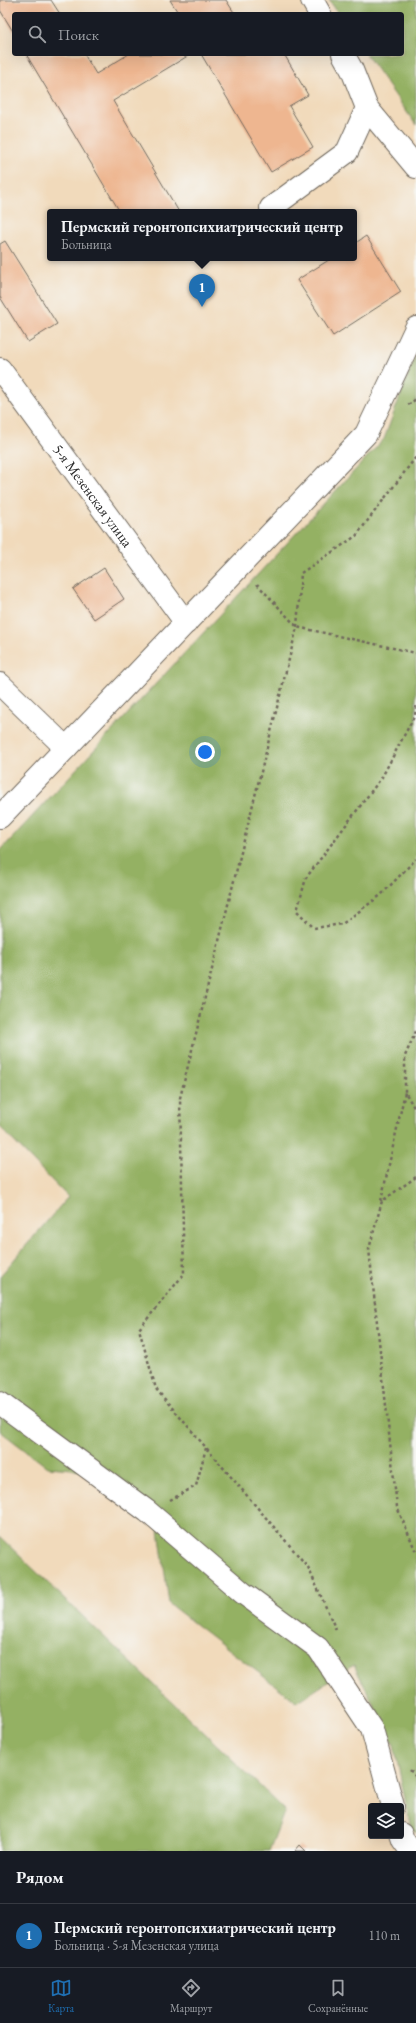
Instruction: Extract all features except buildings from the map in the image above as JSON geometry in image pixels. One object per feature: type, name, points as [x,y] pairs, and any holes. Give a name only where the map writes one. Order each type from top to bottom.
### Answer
[{"type":"street","points":[[312,0],[319,12]]},
{"type":"street","points":[[344,56],[352,70],[366,108],[416,167]]},
{"type":"street","points":[[271,208],[347,152],[366,108]]},
{"type":"street","points":[[0,817],[366,434],[416,328]]},
{"type":"street","name":"5-я Мезенская улица","points":[[0,369],[186,623]]},
{"type":"street","points":[[0,684],[66,748]]},
{"type":"street","points":[[0,1403],[147,1511],[243,1593],[318,1648],[372,1729],[392,1803]]},
{"type":"street","points":[[403,1839],[411,1851]]},
{"type":"path","points":[[336,1630],[308,1567],[156,1389],[139,1329],[184,1274],[180,1098],[297,628],[302,573],[356,536],[416,457]]},
{"type":"path","points":[[240,566],[297,628],[416,653]]},
{"type":"path","points":[[416,706],[415,715],[382,777],[306,878],[297,911],[314,928],[342,924],[381,895],[416,859]]},
{"type":"path","points":[[376,1222],[405,1092],[405,1056],[416,1031]]},
{"type":"path","points":[[405,1092],[416,1111]]},
{"type":"path","points":[[416,1177],[382,1201],[369,1249],[397,1507],[416,1552]]},
{"type":"path","points":[[147,1511],[196,1486],[207,1448]]},
{"type":"path","points":[[406,1766],[416,1777]]},
{"type":"green space","points":[[329,0],[416,0],[416,125],[367,56],[404,56],[404,12],[338,12]]},
{"type":"green space","points":[[416,354],[416,1833],[411,1829],[394,1745],[354,1665],[297,1702],[169,1604],[159,1530],[98,1471],[47,1467],[0,1431],[0,1276],[68,1197],[0,1127],[0,851],[384,439]]},
{"type":"green space","points":[[0,1537],[285,1810],[269,1851],[0,1851]]},
{"type":"place","name":"Пермский геронтопсихиатрический центр","points":[[202,307]]}]
